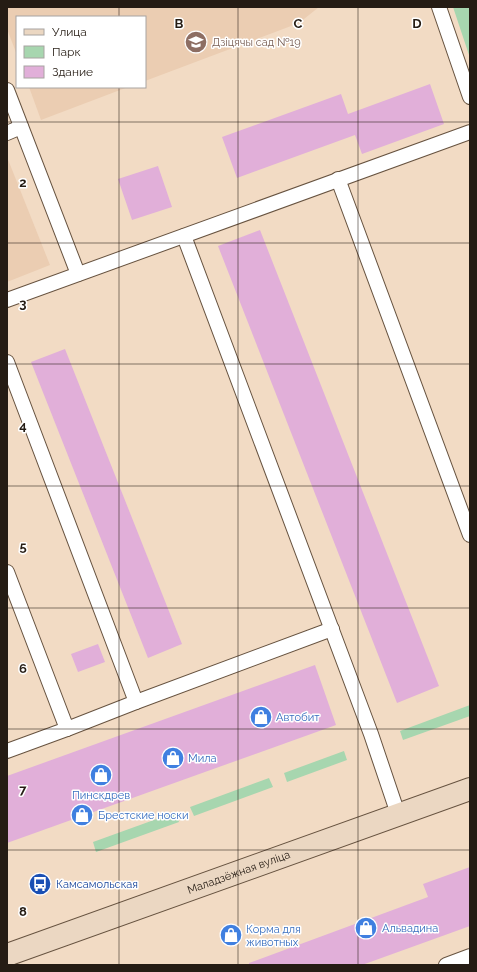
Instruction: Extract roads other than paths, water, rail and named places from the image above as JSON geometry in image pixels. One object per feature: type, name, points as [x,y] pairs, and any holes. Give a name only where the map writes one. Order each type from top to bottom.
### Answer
[{"type":"main road","name":"Маладзёжная вуліца","points":[[7,955],[470,789]]},
{"type":"lane","points":[[439,7],[470,97]]},
{"type":"lane","points":[[7,90],[78,274]]},
{"type":"lane","points":[[7,132],[21,127]]},
{"type":"lane","points":[[7,300],[470,132]]},
{"type":"lane","points":[[338,179],[465,509],[470,536]]},
{"type":"lane","points":[[184,236],[371,734],[398,814]]},
{"type":"lane","points":[[7,362],[136,702]]},
{"type":"lane","points":[[7,572],[67,729]]},
{"type":"lane","points":[[7,751],[332,629]]},
{"type":"lane","points":[[446,965],[466,960]]},
{"type":"place","name":"Дзіцячы сад №19","points":[[196,42]]},
{"type":"place","name":"Автобит","points":[[261,717]]},
{"type":"place","name":"Мила","points":[[173,758]]},
{"type":"place","name":"Пинскдрев","points":[[101,775]]},
{"type":"place","name":"Брестские носки","points":[[82,815]]},
{"type":"place","name":"Камсамольская","points":[[40,884]]},
{"type":"place","name":"Альвадина","points":[[366,928]]},
{"type":"place","name":"Корма для животных","points":[[231,935]]}]
